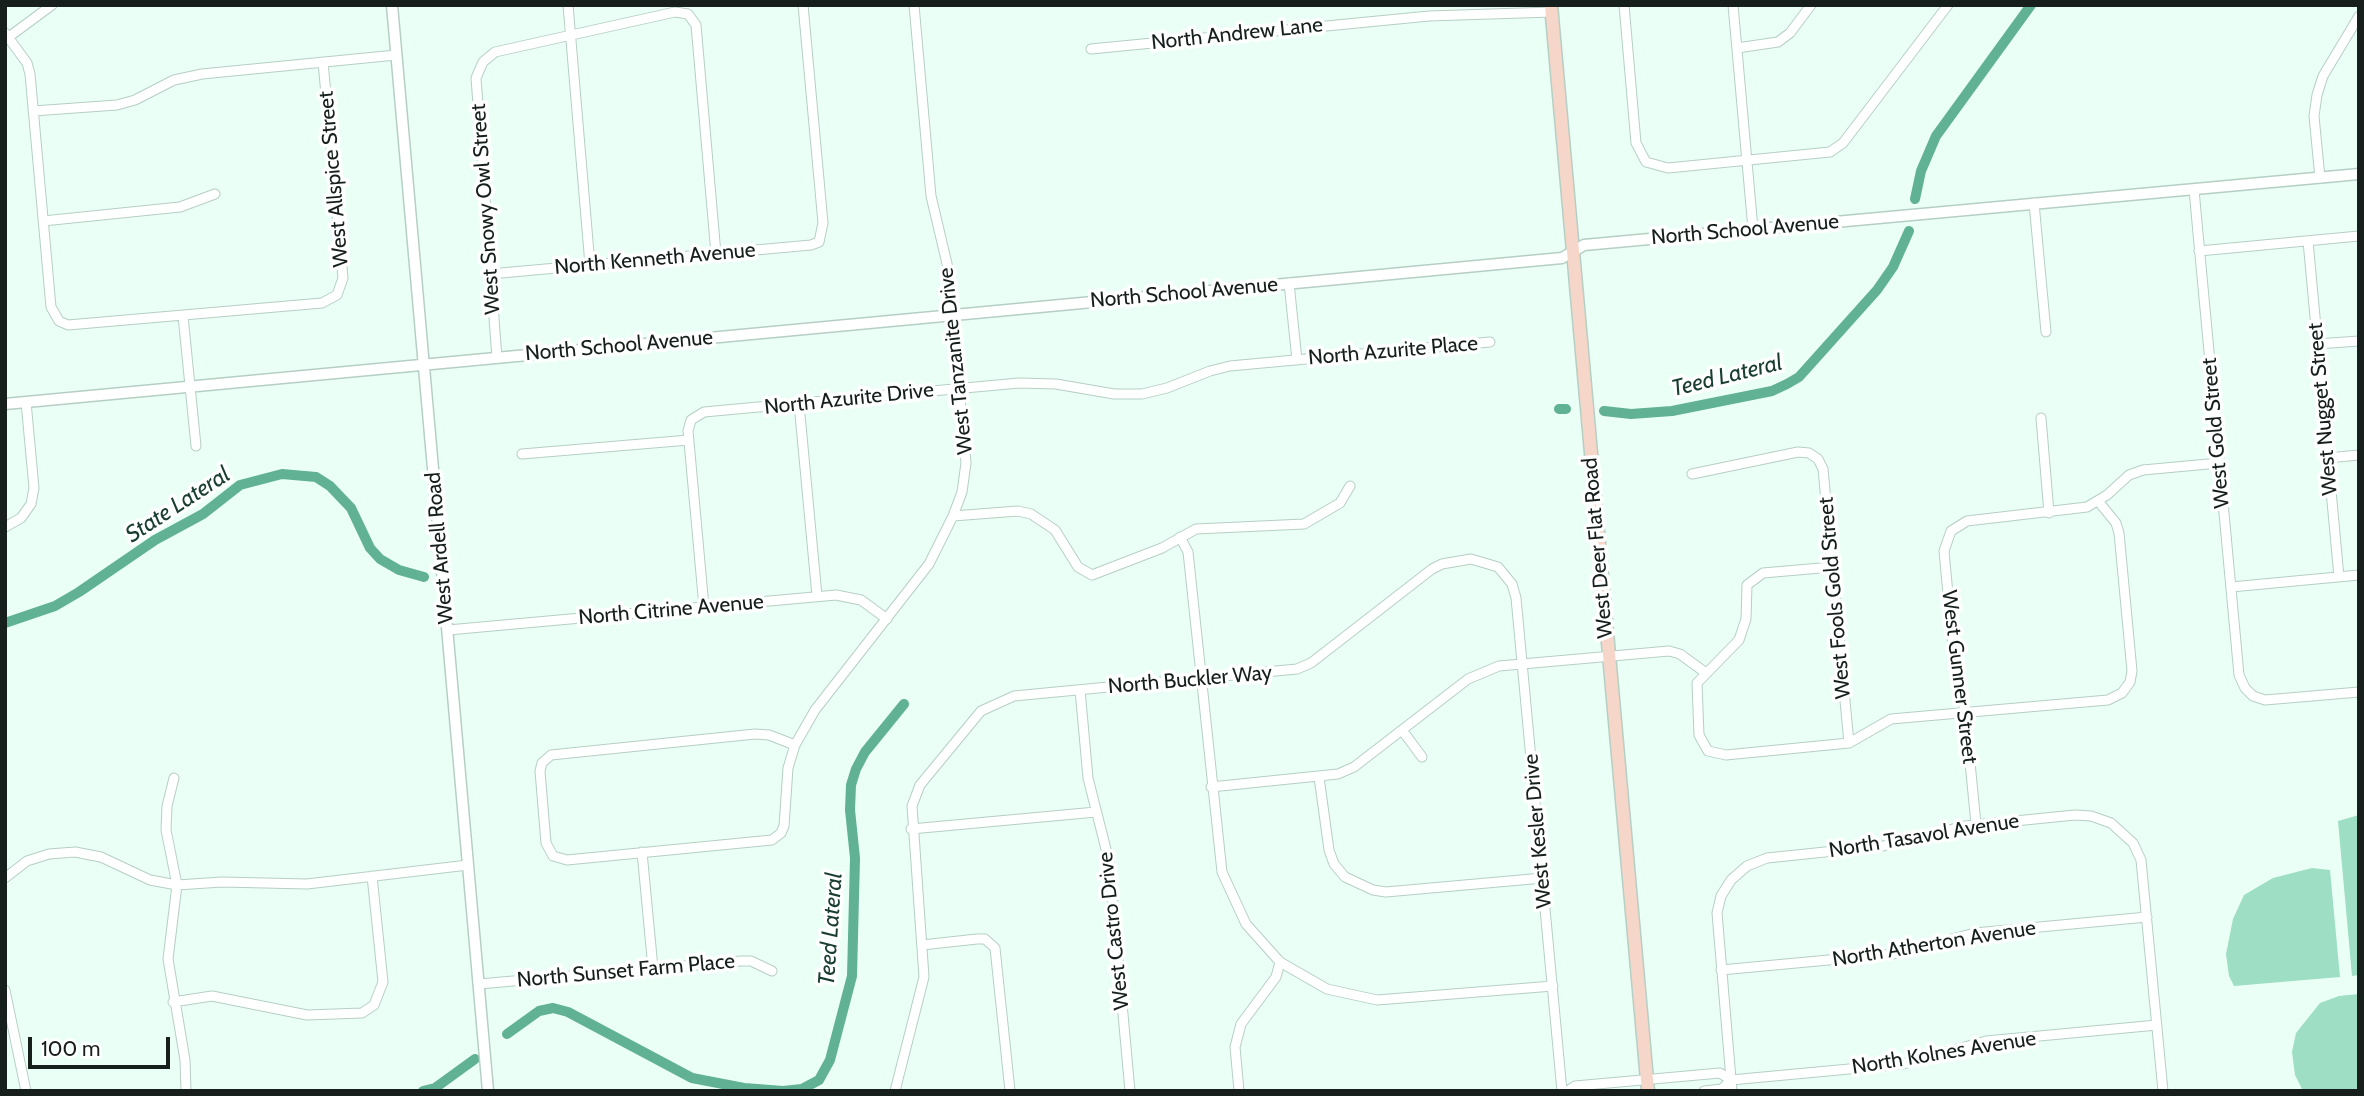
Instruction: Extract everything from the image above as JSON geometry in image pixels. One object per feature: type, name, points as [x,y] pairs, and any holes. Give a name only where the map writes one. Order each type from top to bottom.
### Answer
[{"type":"main road","name":"West Deer Flat Road","points":[[1551,9],[1647,1085]]},
{"type":"street","points":[[52,5],[6,36],[27,63],[51,307],[59,321],[77,325],[183,316],[196,446]]},
{"type":"street","name":"West Ardell Road","points":[[392,5],[488,1091]]},
{"type":"street","points":[[568,5],[590,265]]},
{"type":"street","name":"North Kenneth Avenue","points":[[491,274],[811,245],[819,242],[823,223],[803,5]]},
{"type":"street","name":"West Tanzanite Drive","points":[[642,852],[772,840],[781,833],[784,826],[788,768],[795,745],[816,710],[929,564],[962,492],[966,463],[948,268],[931,196],[914,5]]},
{"type":"street","points":[[1624,5],[1636,143],[1646,162],[1668,169],[1820,155],[1838,147],[1948,5]]},
{"type":"street","points":[[1732,5],[1753,229]]},
{"type":"street","points":[[1737,48],[1777,42],[1790,33],[1811,5]]},
{"type":"street","name":"North Andrew Lane","points":[[1091,49],[1429,16],[1551,9]]},
{"type":"street","points":[[572,34],[675,12],[688,14],[696,26],[716,254]]},
{"type":"street","points":[[2320,178],[2314,116],[2317,95],[2323,76],[2359,16]]},
{"type":"street","name":"West Snowy Owl Street","points":[[498,358],[476,78],[483,62],[495,52],[572,34]]},
{"type":"street","points":[[33,111],[117,104],[135,100],[174,80],[202,74],[397,55]]},
{"type":"street","name":"West Allspice Street","points":[[183,316],[322,303],[337,295],[343,278],[323,62]]},
{"type":"street","name":"North School Avenue","points":[[5,404],[1562,258],[1587,245],[2359,174]]},
{"type":"street","name":"West Gold Street","points":[[2194,190],[2239,675],[2245,688],[2253,696],[2265,700],[2359,692]]},
{"type":"street","points":[[43,221],[180,207],[215,194]]},
{"type":"street","points":[[2034,203],[2046,332]]},
{"type":"street","points":[[2199,251],[2359,236]]},
{"type":"street","name":"West Nugget Street","points":[[2308,241],[2339,577]]},
{"type":"street","points":[[1289,283],[1297,360]]},
{"type":"street","name":"North Azurite Place","points":[[1297,360],[1490,341]]},
{"type":"street","points":[[2317,345],[2359,341]]},
{"type":"street","name":"North Azurite Drive","points":[[689,440],[691,420],[704,412],[959,388],[1056,384],[1114,394],[1142,394],[1230,366],[1297,360]]},
{"type":"street","points":[[5,527],[21,518],[32,504],[34,488],[26,402]]},
{"type":"street","points":[[799,404],[817,596]]},
{"type":"street","points":[[2041,418],[2049,513],[2071,511],[2098,501],[2129,475],[2143,470],[2219,463]]},
{"type":"street","points":[[522,454],[689,440],[704,607]]},
{"type":"street","name":"West Fools Gold Street","points":[[1692,474],[1798,452],[1814,456],[1823,468],[1849,743]]},
{"type":"street","points":[[2328,458],[2359,455]]},
{"type":"street","points":[[953,516],[1018,511],[1031,514],[1055,530],[1077,567],[1092,575],[1162,548],[1180,537],[1206,527],[1304,524],[1340,503],[1350,486]]},
{"type":"street","points":[[1832,567],[1763,573],[1746,585],[1744,630],[1732,648],[1697,683],[1695,694],[1699,735],[1708,751],[1726,755],[1849,743],[1891,719],[2108,700],[2122,693],[2130,682],[2132,671],[2119,533],[2116,523],[2098,501]]},
{"type":"street","name":"West Gunner Street","points":[[1976,824],[1965,711],[1955,670],[1944,551],[1951,531],[1967,521],[2049,513]]},
{"type":"street","points":[[1180,537],[1188,552],[1218,855],[1228,892],[1246,924],[1280,962],[1327,989],[1377,1000],[1553,986]]},
{"type":"street","name":"North Buckler Way","points":[[895,1091],[923,986],[922,945],[911,829],[912,806],[920,785],[981,711],[1014,696],[1284,671],[1311,663],[1442,564],[1483,561],[1506,575]]},
{"type":"street","name":"West Kesler Drive","points":[[1506,575],[1516,598],[1562,1091]]},
{"type":"street","points":[[2231,587],[2359,575]]},
{"type":"street","name":"North Citrine Avenue","points":[[448,630],[817,596],[849,596],[861,600],[887,619]]},
{"type":"street","points":[[1211,787],[1319,777],[1354,767],[1483,670],[1522,664],[1669,652],[1680,654],[1706,673]]},
{"type":"street","name":"West Castro Drive","points":[[1080,690],[1088,778],[1109,861],[1130,1091]]},
{"type":"street","points":[[1402,730],[1423,757]]},
{"type":"street","points":[[653,968],[642,852],[567,860],[553,856],[546,843],[540,771],[546,758],[556,753],[755,734],[769,735],[795,745]]},
{"type":"street","points":[[1319,777],[1328,850],[1334,864],[1345,877],[1373,890],[1387,892],[1543,878]]},
{"type":"street","points":[[174,778],[167,806],[166,830],[177,886],[168,959],[173,1002],[185,1060],[186,1091]]},
{"type":"street","points":[[911,829],[1096,812]]},
{"type":"street","name":"North Tasavol Avenue","points":[[1721,971],[1717,913],[1721,896],[1731,880],[1747,866],[1767,858],[1884,846],[1976,824],[2076,815],[2091,816],[2120,830],[2133,844],[2141,860],[2147,917]]},
{"type":"street","points":[[6,877],[27,861],[49,854],[75,852],[100,857],[150,880],[177,886],[222,882],[307,884],[468,865]]},
{"type":"street","points":[[173,1002],[212,996],[323,1016],[362,1013],[374,1004],[383,982],[372,876]]},
{"type":"street","points":[[2147,917],[2163,1091]]},
{"type":"street","name":"North Atherton Avenue","points":[[1721,971],[1893,954],[1975,933],[2147,917]]},
{"type":"street","points":[[922,945],[977,939],[990,942],[997,955],[1010,1091]]},
{"type":"street","name":"North Sunset Farm Place","points":[[479,984],[741,961],[751,961],[772,971]]},
{"type":"street","points":[[1239,1091],[1236,1047],[1241,1024],[1276,977],[1280,962]]},
{"type":"street","points":[[1721,971],[1732,1091]]},
{"type":"street","points":[[5,990],[26,1091]]},
{"type":"street","name":"North Kolnes Avenue","points":[[1568,1091],[1576,1086],[1647,1085],[1720,1073],[1731,1080],[1903,1064],[1986,1041],[2157,1025]]},
{"type":"street","name":"North Kolnes Avenue","points":[[1704,1091],[1722,1089],[1731,1080]]},
{"type":"green space","points":[[2359,815],[2359,975],[2352,976],[2338,821]]},
{"type":"green space","points":[[2312,868],[2330,870],[2340,977],[2234,986],[2229,976],[2226,954],[2233,919],[2244,895],[2273,878]]},
{"type":"green space","points":[[2359,994],[2359,1091],[2303,1091],[2295,1075],[2292,1052],[2296,1033],[2320,1003],[2339,996]]},
{"type":"waterway","name":"Teed Lateral","points":[[1915,199],[1921,171],[1936,136],[2031,5]]},
{"type":"waterway","name":"Teed Lateral","points":[[1604,411],[1631,414],[1672,411],[1772,391],[1799,377],[1877,290],[1893,267],[1909,231]]},
{"type":"waterway","name":"Teed Lateral","points":[[1559,409],[1566,409]]},
{"type":"waterway","name":"State Lateral","points":[[5,623],[55,606],[79,592],[155,540],[203,514],[240,485],[282,474],[316,477],[330,486],[351,508],[370,548],[380,559],[399,570],[424,577]]},
{"type":"waterway","name":"Teed Lateral","points":[[507,1034],[539,1011],[553,1008],[568,1012],[692,1078],[744,1088],[783,1091],[802,1089],[819,1080],[830,1060],[852,976],[855,858],[850,810],[851,785],[865,752],[904,704]]},
{"type":"waterway","name":"Teed Lateral","points":[[423,1091],[435,1088],[475,1059]]}]
